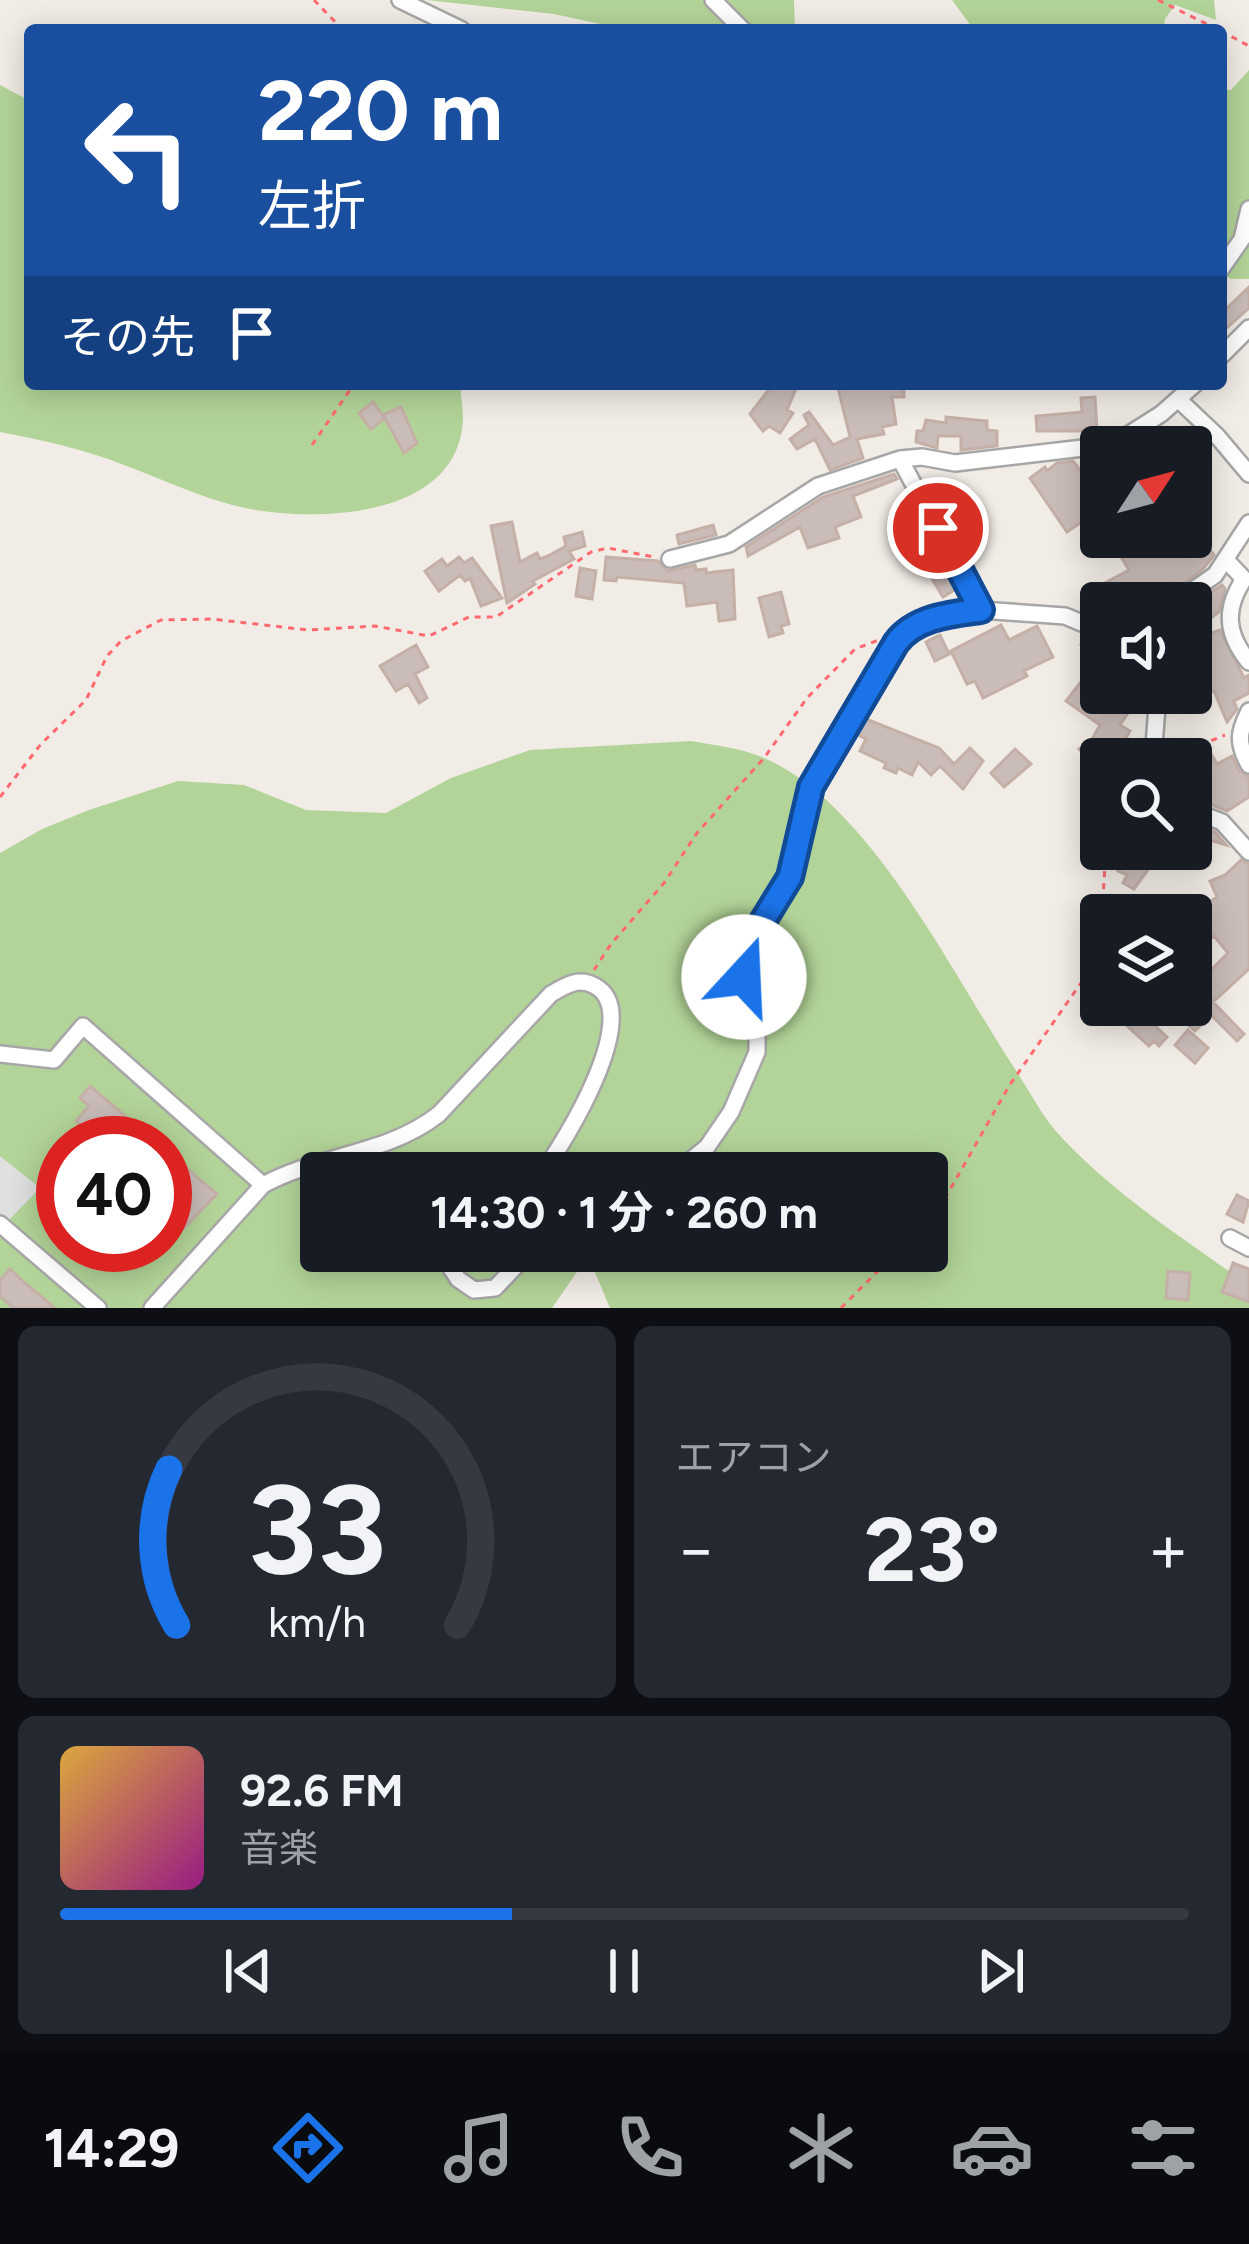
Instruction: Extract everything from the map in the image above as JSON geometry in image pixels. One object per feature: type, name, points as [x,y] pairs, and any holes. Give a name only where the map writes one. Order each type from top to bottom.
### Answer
[{"type":"street","points":[[400,0],[450,24]]},
{"type":"street","points":[[713,0],[737,24]]},
{"type":"street","points":[[1227,260],[1242,239],[1249,209]]},
{"type":"street","points":[[1227,350],[1249,328]]},
{"type":"street","points":[[670,559],[729,544],[818,486],[900,458],[956,463],[1100,446],[1124,438],[1189,390]]},
{"type":"street","points":[[1180,400],[1249,474]]},
{"type":"street","points":[[900,458],[981,610]]},
{"type":"street","points":[[1204,582],[1227,561],[1249,523]]},
{"type":"street","points":[[1227,561],[1244,579],[1232,598],[1228,623],[1236,646],[1249,662]]},
{"type":"street","points":[[700,1152],[731,1112],[757,1052],[757,1018],[744,977],[744,952],[790,877],[811,787],[896,643],[922,622],[981,610],[1065,616],[1080,622]]},
{"type":"street","points":[[1249,711],[1238,732],[1239,747],[1249,765]]},
{"type":"street","points":[[1212,818],[1222,822],[1249,852]]},
{"type":"street","points":[[152,1308],[263,1185],[287,1172],[394,1142],[418,1130],[439,1114],[551,994],[569,982],[586,982],[601,988],[610,1004],[608,1036],[585,1103],[557,1152]]},
{"type":"street","points":[[0,1054],[54,1060],[82,1026],[263,1185]]},
{"type":"street","points":[[0,1224],[98,1308]]},
{"type":"street","points":[[1230,1238],[1249,1248]]},
{"type":"street","points":[[453,1272],[474,1290],[495,1288],[510,1272]]},
{"type":"path","points":[[314,0],[337,24]]},
{"type":"path","points":[[1158,0],[1206,24]]},
{"type":"path","points":[[312,445],[350,390]]},
{"type":"path","points":[[0,797],[41,744],[86,700],[107,656],[121,641],[161,620],[212,619],[308,630],[375,626],[429,636],[469,617],[496,617],[591,552],[608,548],[670,559]]},
{"type":"path","points":[[586,982],[610,944],[664,883],[697,833],[764,758],[806,698],[855,650],[881,637],[896,643]]},
{"type":"path","points":[[1212,738],[1238,732]]},
{"type":"path","points":[[948,1193],[1009,1086],[1080,984]]},
{"type":"path","points":[[841,1308],[877,1272]]},
{"type":"green space","points":[[427,0],[794,0],[795,24],[600,24]]},
{"type":"green space","points":[[952,0],[1214,0],[1216,20],[1175,5],[1164,24],[970,24]]},
{"type":"green space","points":[[1249,70],[1249,279],[1227,277],[1227,90]]},
{"type":"green space","points":[[0,85],[24,98],[24,390],[460,390],[463,420],[456,450],[440,474],[418,491],[391,503],[329,514],[271,512],[215,500],[109,459],[0,432]]},
{"type":"green space","points":[[691,741],[754,754],[802,780],[839,812],[906,896],[1056,1132],[1129,1198],[1249,1285],[1249,1308],[610,1308],[595,1272],[948,1272],[948,1152],[300,1152],[300,1272],[577,1272],[552,1308],[0,1308],[0,853],[42,829],[178,781],[244,785],[306,810],[386,813],[451,778],[530,750]]},
{"type":"shaded area","points":[[0,1156],[36,1185],[36,1192],[7,1222],[0,1216]]},
{"type":"building","points":[[1249,287],[1249,308],[1227,328],[1227,308]]},
{"type":"building","points":[[768,390],[795,390],[787,410],[793,413],[780,433],[769,426],[763,431],[750,414]]},
{"type":"building","points":[[838,390],[904,390],[904,397],[892,397],[896,424],[882,427],[884,434],[857,439],[863,458],[830,470],[815,439],[797,449],[790,439],[809,425],[804,415],[809,412],[833,445],[850,437]]},
{"type":"building","points":[[1095,397],[1097,426],[1037,431],[1036,416],[1082,412],[1081,398]]},
{"type":"building","points":[[373,402],[385,418],[371,429],[359,413]]},
{"type":"building","points":[[401,407],[417,443],[404,453],[383,415]]},
{"type":"building","points":[[946,417],[987,421],[987,430],[997,431],[997,446],[961,450],[961,436],[938,436],[937,448],[916,442],[917,431],[923,431],[926,420],[946,423]]},
{"type":"building","points":[[1073,461],[1080,470],[1080,523],[1067,532],[1030,478],[1057,463]]},
{"type":"building","points":[[894,474],[897,479],[853,496],[861,517],[835,527],[839,538],[808,548],[800,527],[748,556],[746,547],[823,497]]},
{"type":"building","points":[[512,522],[520,562],[537,553],[540,559],[548,556],[566,546],[564,537],[582,532],[585,546],[569,551],[574,559],[533,581],[507,603],[491,526]]},
{"type":"building","points":[[713,525],[716,535],[679,544],[677,535]]},
{"type":"building","points":[[459,557],[464,563],[472,558],[502,598],[481,606],[470,578],[465,581],[460,575],[439,591],[425,571],[442,559],[447,566]]},
{"type":"building","points":[[606,557],[658,561],[668,571],[695,565],[706,573],[733,570],[735,619],[719,621],[717,602],[687,606],[684,583],[604,580]]},
{"type":"building","points":[[1122,558],[1212,558],[1186,582],[1107,582],[1129,570]]},
{"type":"building","points":[[943,564],[956,589],[943,597],[928,572]]},
{"type":"building","points":[[580,568],[596,571],[592,599],[576,596]]},
{"type":"building","points":[[1222,585],[1225,589],[1219,612],[1212,617],[1212,599],[1212,591]]},
{"type":"building","points":[[781,592],[789,624],[781,626],[783,633],[769,637],[759,598]]},
{"type":"building","points":[[1001,625],[1009,640],[1037,626],[1053,657],[983,698],[975,681],[967,684],[951,651]]},
{"type":"building","points":[[1220,630],[1244,678],[1249,675],[1249,693],[1234,701],[1237,709],[1227,722],[1212,692],[1212,633]]},
{"type":"building","points":[[940,635],[949,654],[935,661],[926,642]]},
{"type":"building","points":[[416,645],[428,667],[415,674],[427,698],[419,703],[408,684],[396,691],[380,666]]},
{"type":"building","points":[[1080,683],[1080,711],[1066,701]]},
{"type":"building","points":[[1084,714],[1127,714],[1120,725],[1130,731],[1126,738],[1093,738],[1100,725]]},
{"type":"building","points":[[866,719],[939,748],[954,764],[970,748],[983,761],[963,789],[940,766],[931,775],[918,762],[912,775],[898,768],[896,773],[860,751],[866,739],[856,734]]},
{"type":"building","points":[[1015,749],[1031,764],[1004,787],[991,773]]},
{"type":"building","points":[[1212,755],[1217,764],[1232,756],[1239,771],[1249,777],[1249,797],[1227,811],[1212,805]]},
{"type":"building","points":[[1241,860],[1249,864],[1249,969],[1213,1002],[1244,1034],[1237,1041],[1212,1016],[1212,969],[1228,953],[1212,937],[1212,900],[1217,897],[1210,881]]},
{"type":"building","points":[[1148,870],[1134,889],[1123,883],[1127,875],[1118,871]]},
{"type":"building","points":[[1127,1026],[1155,1026],[1167,1037],[1159,1046],[1154,1041],[1149,1046]]},
{"type":"building","points":[[1188,1030],[1208,1048],[1195,1063],[1175,1045]]},
{"type":"building","points":[[90,1086],[125,1116],[80,1116],[89,1106],[80,1098]]},
{"type":"building","points":[[192,1173],[217,1194],[192,1220]]},
{"type":"building","points":[[1237,1195],[1249,1201],[1243,1222],[1227,1214]]},
{"type":"building","points":[[1233,1263],[1249,1269],[1249,1302],[1222,1292]]},
{"type":"building","points":[[10,1269],[55,1308],[13,1308],[0,1296],[0,1280]]},
{"type":"building","points":[[1168,1271],[1190,1273],[1188,1300],[1166,1298]]},
{"type":"route","points":[[744,977],[744,952],[790,877],[811,787],[896,643],[922,622],[981,610],[938,528]]}]
